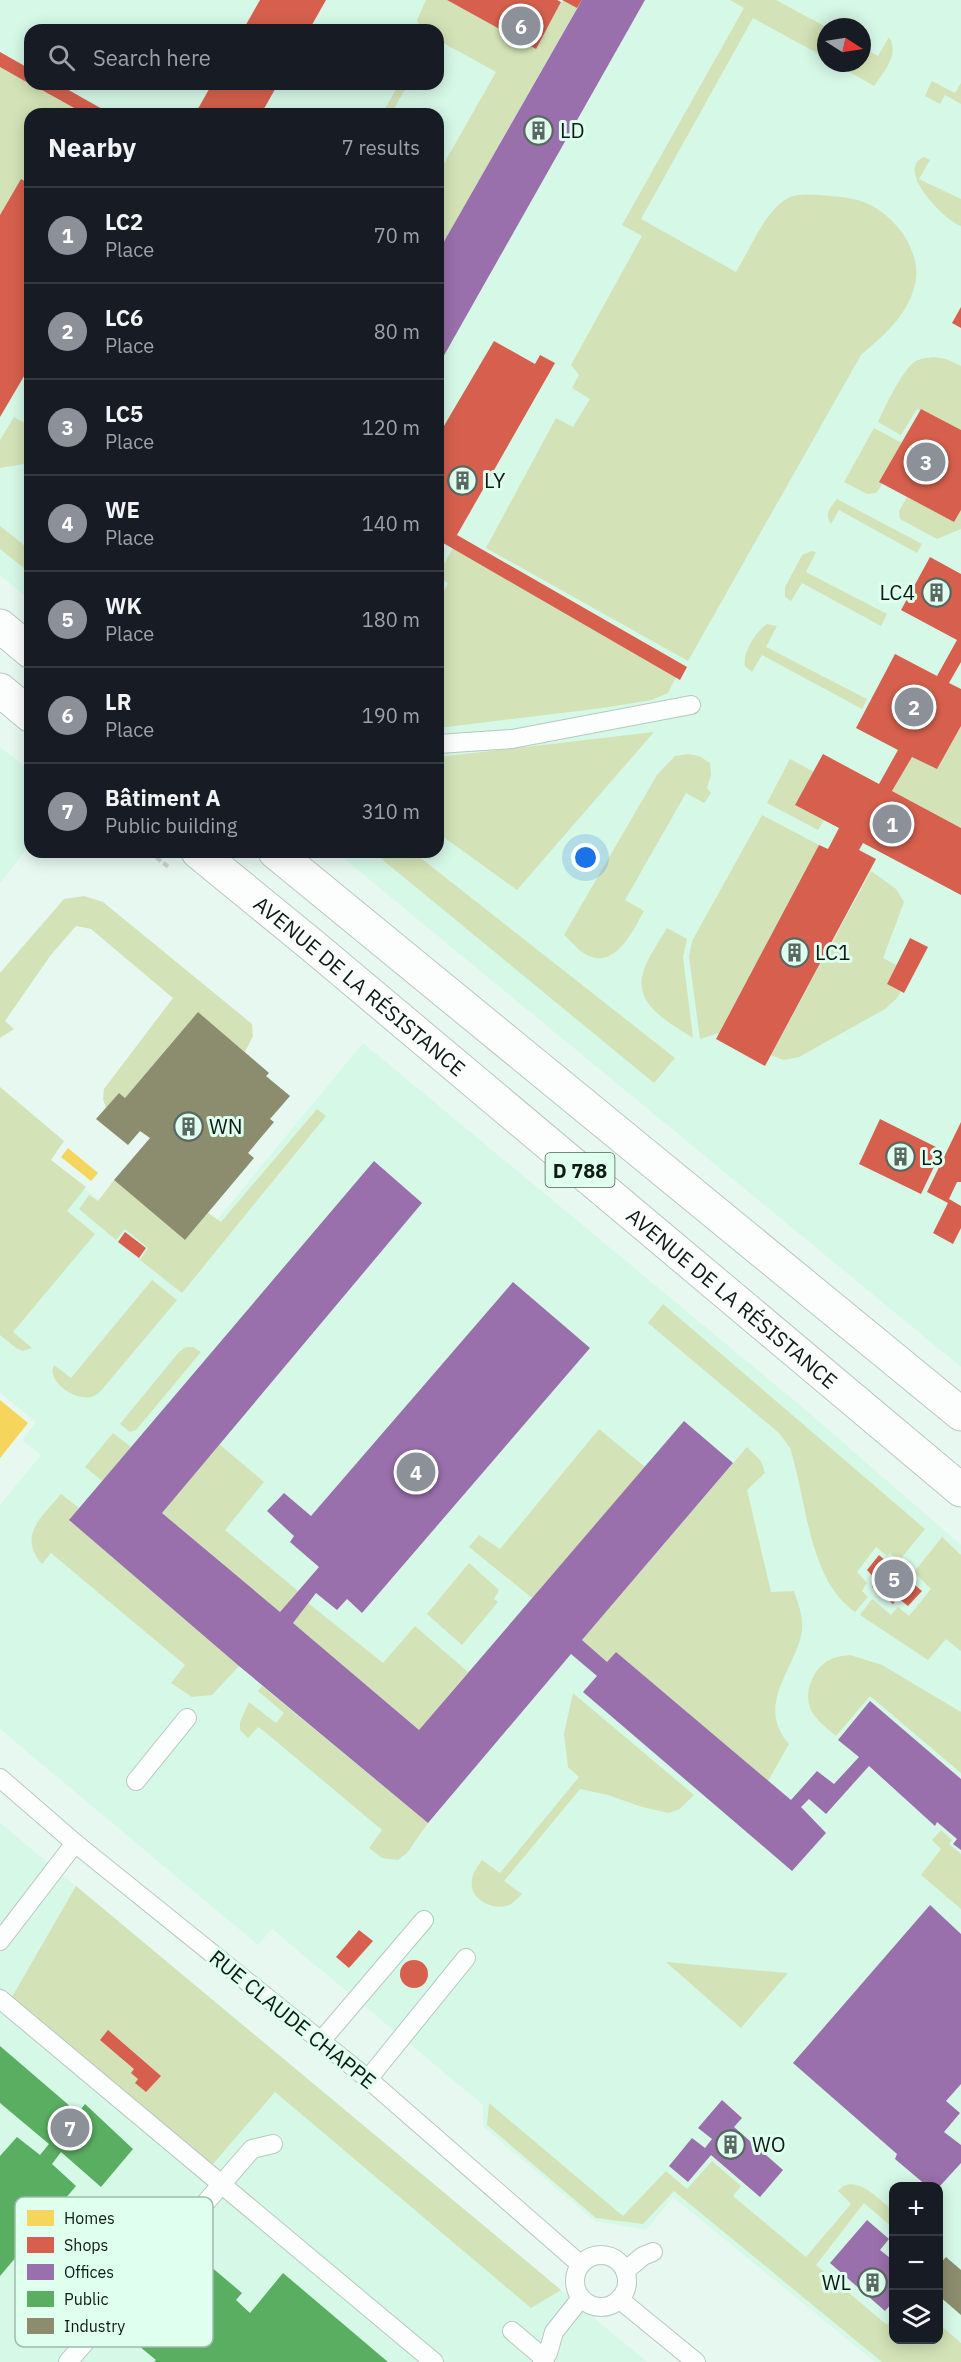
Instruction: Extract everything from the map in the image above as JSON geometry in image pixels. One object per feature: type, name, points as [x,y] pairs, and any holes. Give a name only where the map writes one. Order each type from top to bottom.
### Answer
[{"type":"main road","points":[[0,627],[24,646]]},
{"type":"main road","points":[[0,690],[24,710]]},
{"type":"main road","name":"AVENUE DE LA RÉSISTANCE","points":[[205,858],[961,1490]]},
{"type":"main road","name":"D 788","points":[[282,858],[961,1414]]},
{"type":"lane","points":[[444,744],[512,739],[691,705]]},
{"type":"lane","points":[[136,1781],[187,1719]]},
{"type":"lane","name":"RUE CLAUDE CHAPPE","points":[[0,1779],[75,1843],[368,2079],[580,2264]]},
{"type":"lane","points":[[0,1941],[75,1843]]},
{"type":"lane","points":[[321,2041],[424,1920]]},
{"type":"lane","points":[[368,2079],[466,1958]]},
{"type":"lane","points":[[0,1999],[434,2362]]},
{"type":"lane","points":[[211,2197],[252,2149],[273,2144]]},
{"type":"lane","points":[[625,2271],[643,2256],[653,2252]]},
{"type":"lane","points":[[605,2255],[614,2258],[625,2271],[625,2289],[619,2299],[606,2307],[597,2307],[581,2298],[575,2281],[580,2264],[587,2258],[605,2255]]},
{"type":"lane","points":[[512,2331],[544,2360],[554,2332],[581,2298]]},
{"type":"lane","points":[[619,2299],[696,2362]]},
{"type":"lane","points":[[68,2362],[81,2347]]},
{"type":"shaded area","points":[[0,0],[961,0],[961,1367],[343,858],[444,858],[444,108],[24,108],[24,595],[0,575]]},
{"type":"shaded area","points":[[426,0],[447,0],[536,49],[561,2],[564,1],[577,8],[444,241],[444,163],[496,72],[444,43],[444,24],[419,24],[417,20]]},
{"type":"shaded area","points":[[730,0],[776,0],[817,22],[817,53],[753,18],[641,219],[736,272],[770,214],[785,200],[790,197],[807,195],[853,199],[874,207],[893,221],[913,252],[916,276],[914,288],[900,317],[861,355],[688,661],[486,548],[556,418],[573,427],[590,399],[572,388],[579,375],[571,365],[642,236],[622,225],[744,8]]},
{"type":"shaded area","points":[[889,37],[892,43],[892,56],[874,86],[850,72],[871,72],[871,52],[878,56]]},
{"type":"shaded area","points":[[0,67],[24,80],[24,90],[42,90],[74,108],[24,108],[24,181],[21,179],[0,215]]},
{"type":"shaded area","points":[[932,81],[955,93],[961,83],[961,104],[945,95],[940,104],[925,96]]},
{"type":"shaded area","points":[[396,90],[405,90],[394,108],[385,108]]},
{"type":"shaded area","points":[[924,157],[930,160],[919,179],[961,199],[961,226],[934,205],[918,183],[915,172],[916,163]]},
{"type":"shaded area","points":[[934,357],[946,359],[961,366],[961,430],[917,409],[901,435],[878,422],[907,369],[917,361]]},
{"type":"shaded area","points":[[14,417],[24,423],[24,464],[0,468],[0,440]]},
{"type":"shaded area","points":[[874,428],[902,443],[880,488],[876,493],[867,494],[844,482]]},
{"type":"shaded area","points":[[907,497],[954,522],[961,510],[961,529],[937,539],[900,519],[899,511]]},
{"type":"shaded area","points":[[837,499],[922,544],[917,553],[839,510],[831,524],[828,514]]},
{"type":"shaded area","points":[[0,526],[24,545],[24,568],[0,549]]},
{"type":"shaded area","points":[[453,548],[676,677],[668,693],[652,700],[603,708],[444,727],[444,591],[448,583],[444,581],[444,564]]},
{"type":"shaded area","points":[[812,551],[816,552],[806,572],[887,614],[881,626],[802,583],[791,601],[785,597],[785,587],[802,555]]},
{"type":"shaded area","points":[[767,624],[777,626],[766,647],[867,699],[862,709],[762,655],[752,672],[745,666],[746,655],[751,643]]},
{"type":"shaded area","points":[[961,726],[961,828],[892,791],[912,757],[937,769]]},
{"type":"shaded area","points":[[654,732],[517,890],[444,837],[444,756]]},
{"type":"shaded area","points":[[0,747],[24,766],[24,853],[0,883]]},
{"type":"shaded area","points":[[688,754],[699,756],[710,763],[711,775],[707,788],[711,793],[704,803],[686,793],[625,900],[644,911],[622,946],[605,958],[585,954],[564,935],[657,775],[675,756]]},
{"type":"shaded area","points":[[790,759],[814,772],[795,805],[824,820],[818,830],[767,803]]},
{"type":"shaded area","points":[[762,815],[819,845],[719,1033],[700,1039],[689,957],[692,941]]},
{"type":"shaded area","points":[[380,858],[421,858],[675,1058],[654,1083]]},
{"type":"shaded area","points":[[871,871],[896,889],[904,902],[883,958],[896,965],[887,984],[901,992],[885,1009],[799,1057],[783,1060],[771,1055]]},
{"type":"shaded area","points":[[84,896],[103,902],[252,1024],[253,1036],[245,1052],[198,1012],[125,1098],[119,1093],[106,1108],[103,1099],[104,1089],[173,998],[91,929],[76,926],[50,956],[5,1021],[14,1029],[0,1038],[0,973],[64,899]]},
{"type":"shaded area","points":[[667,928],[687,939],[683,957],[693,1038],[656,1012],[644,995],[641,984],[650,956]]},
{"type":"shaded area","points":[[363,1043],[802,1407],[961,1545],[961,2362],[875,2362],[673,2197],[646,2230],[595,2221],[483,2126],[483,2105],[272,1929],[258,1945],[0,1729],[0,1505],[41,1455],[22,1440],[36,1422],[0,1393],[0,1119],[179,1266]]},
{"type":"shaded area","points":[[0,1087],[64,1141],[51,1160],[86,1187],[67,1211],[95,1234],[13,1332],[32,1348],[23,1351],[0,1335]]},
{"type":"shaded area","points":[[317,1109],[326,1116],[182,1293],[140,1260],[148,1248],[125,1229],[116,1240],[79,1209],[89,1195],[98,1201],[114,1180],[185,1240],[208,1213],[221,1222]]},
{"type":"shaded area","points":[[152,1280],[177,1300],[100,1392],[91,1397],[78,1396],[58,1384],[54,1378],[54,1365],[71,1378]]},
{"type":"shaded area","points":[[663,1304],[925,1529],[899,1561],[890,1553],[887,1556],[876,1547],[857,1572],[867,1583],[862,1591],[868,1597],[855,1612],[839,1598],[827,1580],[818,1559],[790,1448],[779,1433],[648,1323]]},
{"type":"shaded area","points":[[186,1347],[193,1347],[201,1352],[136,1430],[130,1432],[120,1424],[179,1352]]},
{"type":"shaded area","points":[[599,1429],[645,1467],[532,1598],[469,1547],[479,1535],[500,1549]]},
{"type":"shaded area","points":[[113,1433],[131,1447],[102,1481],[85,1467]]},
{"type":"shaded area","points":[[219,1444],[264,1482],[225,1530],[298,1591],[280,1612],[162,1513]]},
{"type":"shaded area","points":[[747,1447],[761,1461],[765,1473],[747,1490],[771,1592],[794,1591],[802,1625],[797,1649],[779,1690],[776,1703],[776,1717],[780,1730],[789,1744],[768,1781],[616,1652],[607,1662],[582,1640]]},
{"type":"shaded area","points":[[61,1494],[79,1508],[70,1521],[239,1666],[212,1695],[192,1697],[171,1683],[185,1665],[51,1553],[42,1564],[35,1554],[32,1535],[40,1519]]},
{"type":"shaded area","points":[[942,1537],[961,1555],[961,1651],[946,1639],[928,1660],[860,1615],[872,1599],[891,1615],[898,1607],[909,1616],[931,1589],[914,1572]]},
{"type":"shaded area","points":[[469,1563],[499,1590],[494,1599],[498,1602],[462,1645],[427,1614]]},
{"type":"shaded area","points":[[308,1603],[383,1663],[415,1626],[468,1672],[419,1730],[293,1623]]},
{"type":"shaded area","points":[[850,1655],[882,1665],[961,1712],[961,1773],[870,1696],[836,1736],[820,1722],[809,1705],[810,1684],[813,1677],[827,1661]]},
{"type":"shaded area","points":[[262,1686],[428,1823],[407,1853],[398,1860],[382,1858],[369,1848],[382,1830],[258,1727],[248,1738],[240,1730],[240,1722],[249,1702],[276,1723],[284,1713],[258,1691]]},
{"type":"shaded area","points":[[573,1693],[694,1795],[680,1809],[669,1813],[580,1789],[504,1881],[522,1894],[506,1906],[487,1904],[477,1897],[472,1887],[473,1875],[482,1860],[500,1873],[579,1777],[568,1767],[564,1734]]},
{"type":"shaded area","points":[[0,1823],[647,2362],[0,2362]]},
{"type":"shaded area","points":[[941,1830],[952,1840],[949,1844],[961,1854],[961,1909],[921,1875],[941,1849],[932,1840]]},
{"type":"shaded area","points":[[76,1886],[561,2290],[531,2308],[275,2092],[207,2171],[12,1997]]},
{"type":"shaded area","points":[[666,1962],[787,1973],[788,1973],[741,2028]]},
{"type":"shaded area","points":[[489,2103],[623,2216],[666,2171],[687,2189],[712,2161],[741,2186],[733,2196],[806,2257],[851,2204],[838,2191],[852,2184],[867,2189],[889,2208],[889,2225],[864,2203],[816,2265],[887,2325],[889,2322],[889,2344],[943,2344],[943,2327],[961,2343],[961,2362],[882,2362],[674,2191],[643,2224],[596,2218],[487,2125]]},
{"type":"building: Homes","points":[[68,1148],[98,1173],[91,1181],[61,1157]]},
{"type":"building: Homes","points":[[0,1400],[28,1423],[0,1458]]},
{"type":"building: Shops","points":[[260,0],[326,0],[312,24],[246,24]]},
{"type":"building: Shops","points":[[447,0],[557,0],[561,2],[536,49]]},
{"type":"building: Shops","points":[[562,0],[582,0],[577,8]]},
{"type":"building: Shops","points":[[0,52],[24,66],[24,81],[0,67]]},
{"type":"building: Shops","points":[[42,90],[69,90],[100,108],[74,108]]},
{"type":"building: Shops","points":[[209,90],[275,90],[264,108],[198,108]]},
{"type":"building: Shops","points":[[21,179],[24,181],[24,376],[0,417],[0,215]]},
{"type":"building: Shops","points":[[961,307],[961,328],[952,323]]},
{"type":"building: Shops","name":"LY","points":[[494,341],[535,364],[540,355],[555,363],[457,535],[687,667],[680,680],[444,543],[444,426]]},
{"type":"building: Shops","points":[[921,409],[961,430],[961,510],[954,522],[879,482]]},
{"type":"building: Shops","points":[[930,557],[961,574],[961,662],[949,683],[961,689],[961,726],[937,769],[912,757],[892,791],[961,828],[961,895],[863,843],[859,850],[876,859],[765,1066],[716,1039],[819,845],[828,849],[839,828],[795,805],[823,754],[879,784],[898,750],[856,728],[895,654],[937,676],[957,640],[901,610]]},
{"type":"building: Shops","points":[[910,938],[928,947],[904,993],[887,984]]},
{"type":"building: Shops","name":"L3","points":[[880,1119],[942,1150],[921,1194],[859,1164]]},
{"type":"building: Shops","points":[[961,1122],[961,1182],[957,1182],[949,1199],[961,1206],[961,1228],[953,1244],[933,1233],[948,1203],[927,1192]]},
{"type":"building: Shops","points":[[125,1232],[146,1248],[139,1258],[118,1242]]},
{"type":"building: Shops","points":[[879,1555],[890,1565],[894,1561],[913,1578],[910,1581],[922,1591],[908,1606],[898,1598],[893,1604],[872,1587],[877,1581],[867,1570]]},
{"type":"building: Shops","points":[[359,1930],[373,1941],[349,1968],[336,1957]]},
{"type":"building: Shops","points":[[414,1960],[424,1964],[428,1974],[424,1984],[414,1988],[404,1984],[400,1974],[404,1964]]},
{"type":"building: Shops","points":[[108,2030],[161,2076],[146,2092],[135,2083],[138,2079],[131,2073],[134,2069],[100,2040]]},
{"type":"building: Offices","name":"LD","points":[[582,0],[645,0],[444,355],[444,242]]},
{"type":"building: Offices","points":[[374,1161],[422,1203],[162,1513],[280,1612],[319,1567],[290,1542],[294,1536],[267,1511],[284,1493],[311,1516],[513,1282],[590,1348],[362,1613],[347,1599],[337,1610],[316,1593],[293,1623],[419,1730],[684,1421],[733,1463],[582,1640],[607,1662],[616,1652],[791,1800],[817,1771],[834,1784],[859,1757],[838,1740],[870,1701],[961,1779],[961,1850],[953,1844],[957,1839],[937,1822],[935,1826],[869,1766],[826,1814],[809,1799],[801,1807],[826,1833],[792,1871],[583,1692],[597,1676],[571,1654],[428,1823],[239,1666],[69,1520]]},
{"type":"building: Offices","points":[[930,1905],[961,1934],[961,2084],[946,2101],[960,2113],[944,2132],[961,2145],[961,2163],[943,2183],[922,2182],[895,2159],[897,2154],[793,2063]]},
{"type":"building: Offices","name":"WO","points":[[722,2100],[742,2118],[734,2127],[783,2170],[760,2197],[711,2155],[688,2182],[669,2166],[692,2138],[705,2148],[712,2139],[698,2128]]},
{"type":"building: Offices","name":"WL","points":[[867,2220],[889,2239],[880,2250],[889,2257],[889,2307],[885,2311],[830,2263]]},
{"type":"building: Public","points":[[0,2046],[78,2113],[85,2104],[133,2149],[101,2187],[61,2152],[52,2164],[76,2186],[67,2197],[15,2197],[15,2258],[0,2276],[0,2156],[17,2137],[40,2155],[49,2144],[0,2103]]},
{"type":"building: Public","points":[[213,2269],[242,2293],[236,2300],[250,2313],[283,2273],[388,2362],[154,2362],[156,2360],[140,2347],[213,2347]]},
{"type":"building: Industry","name":"WN","points":[[198,1012],[269,1073],[266,1076],[290,1096],[270,1119],[274,1122],[248,1153],[254,1158],[185,1240],[114,1180],[150,1138],[140,1131],[128,1145],[96,1119],[119,1093],[125,1098]]},
{"type":"building: Industry","points":[[946,2257],[961,2270],[961,2315],[943,2299],[943,2260]]},
{"type":"place","name":"LR","points":[[521,26]]},
{"type":"place","name":"LD","points":[[539,130]]},
{"type":"place","name":"LC5","points":[[926,462]]},
{"type":"place","name":"LY","points":[[463,480]]},
{"type":"place","name":"LC4","points":[[936,592]]},
{"type":"place","name":"LC6","points":[[914,707]]},
{"type":"place","name":"LC2","points":[[892,824]]},
{"type":"place","name":"LC1","points":[[794,952]]},
{"type":"place","name":"WN","points":[[188,1126]]},
{"type":"place","name":"L3","points":[[900,1157]]},
{"type":"place","name":"WE","points":[[416,1472]]},
{"type":"place","name":"WK","points":[[894,1579]]},
{"type":"place","name":"Bâtiment A","points":[[70,2128]]},
{"type":"place","name":"WO","points":[[731,2144]]},
{"type":"place","name":"WL","points":[[872,2282]]}]
